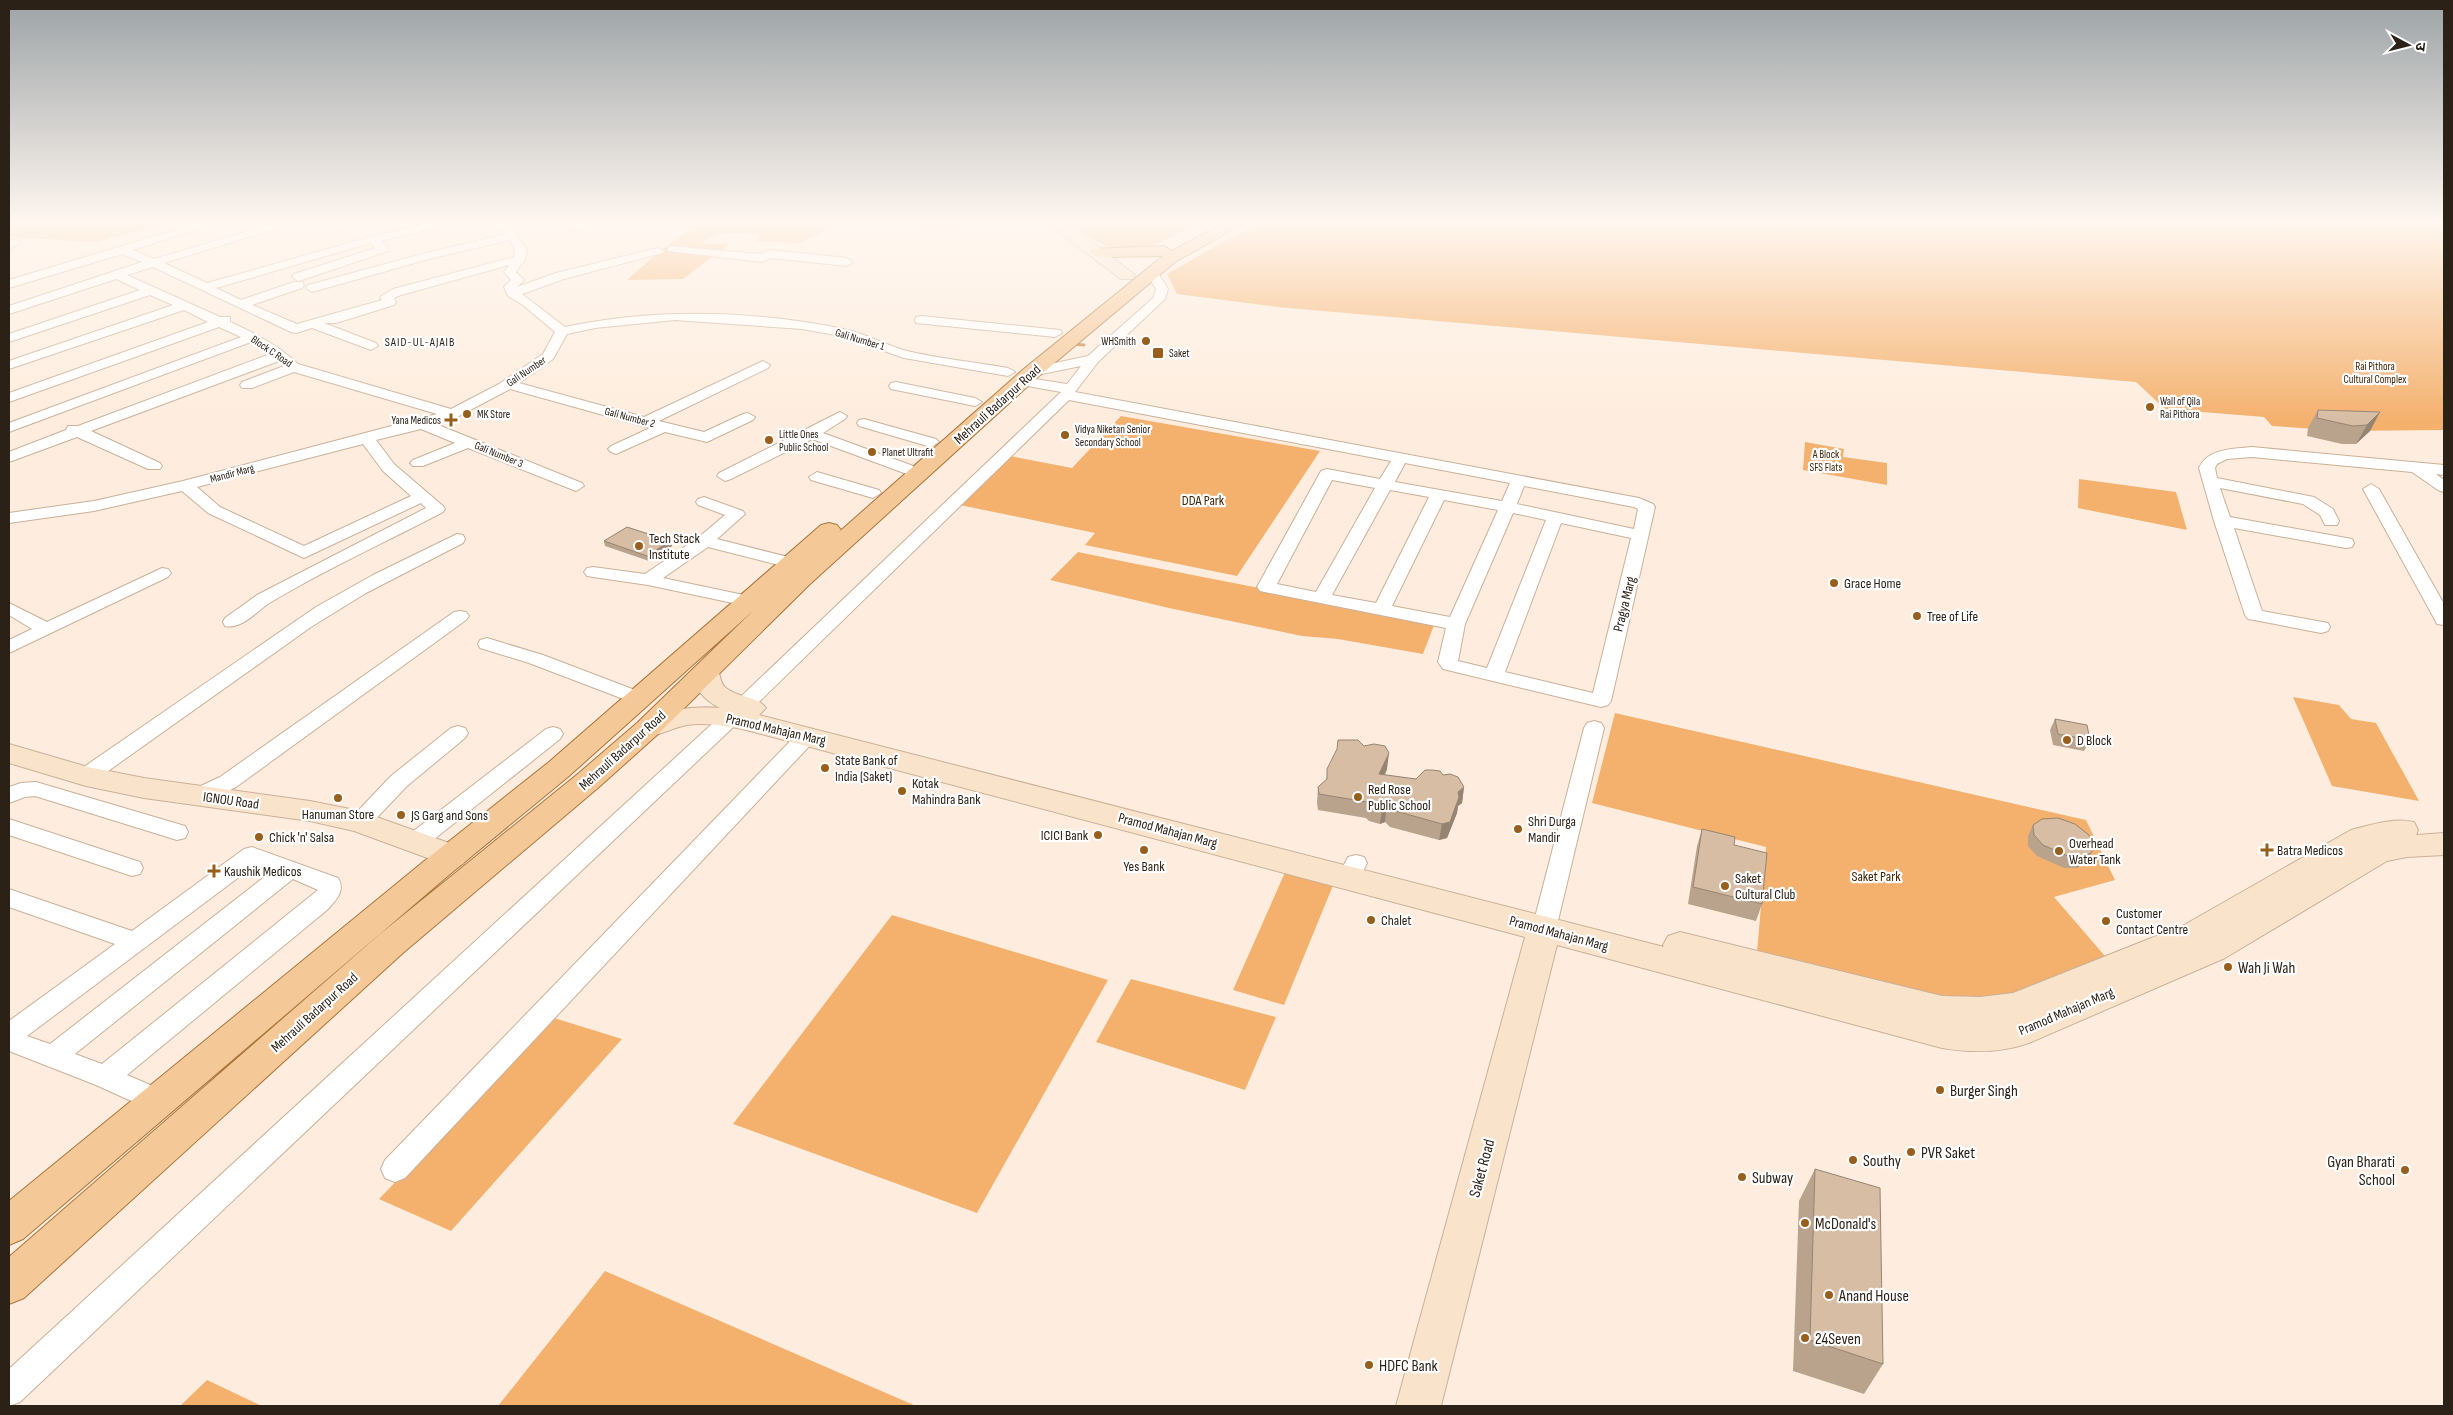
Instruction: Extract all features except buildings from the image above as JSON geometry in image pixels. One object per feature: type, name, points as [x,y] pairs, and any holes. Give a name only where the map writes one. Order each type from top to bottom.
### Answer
[{"type":"main road","name":"Mehrauli Badarpur Road","points":[[9,1226],[445,861],[559,769],[641,699],[790,563],[873,493],[911,471],[931,442],[975,402],[1021,375],[1055,333],[1113,288]]},
{"type":"main road","name":"Mehrauli Badarpur Road","points":[[9,1284],[392,943],[589,780],[647,729],[911,471],[1021,375],[1133,288]]},
{"type":"street","points":[[16,288],[43,299]]},
{"type":"street","points":[[9,310],[75,288]]},
{"type":"street","name":"Block C Road","points":[[147,288],[252,337],[281,355],[293,367],[452,414]]},
{"type":"street","points":[[207,288],[296,329],[324,319],[331,320],[390,302],[386,296],[412,288]]},
{"type":"street","points":[[9,398],[218,322],[284,288]]},
{"type":"street","points":[[510,288],[512,293],[528,302],[562,331]]},
{"type":"street","points":[[512,293],[527,288]]},
{"type":"street","points":[[9,1391],[736,712],[1068,392],[1093,359],[1159,299],[1161,288]]},
{"type":"street","points":[[9,338],[152,290]]},
{"type":"street","points":[[9,366],[184,306]]},
{"type":"street","name":"Gali Number 1","points":[[562,331],[595,324],[675,316],[802,325],[844,333],[904,354],[1021,375],[1068,392],[1400,458],[1638,502],[1647,507]]},
{"type":"street","points":[[921,320],[952,326],[1035,330],[1055,333]]},
{"type":"street","points":[[312,323],[371,346]]},
{"type":"street","name":"Gali Number","points":[[452,414],[508,384],[548,356],[562,331]]},
{"type":"street","points":[[9,428],[252,337]]},
{"type":"street","points":[[9,457],[281,355]]},
{"type":"street","points":[[1021,375],[1093,359]]},
{"type":"street","points":[[647,421],[763,365]]},
{"type":"street","points":[[247,385],[293,367]]},
{"type":"street","name":"Gali Number 2","points":[[508,384],[704,438],[748,417]]},
{"type":"street","points":[[9,385],[24,392],[43,414],[154,466]]},
{"type":"street","points":[[896,386],[975,402]]},
{"type":"street","name":"Mandir Marg","points":[[9,518],[94,506],[186,485],[422,424],[452,414]]},
{"type":"street","points":[[725,476],[811,434],[840,416]]},
{"type":"street","points":[[864,423],[931,442]]},
{"type":"street","name":"Gali Number 3","points":[[422,424],[576,486]]},
{"type":"street","points":[[616,449],[665,426]]},
{"type":"street","points":[[811,434],[911,471]]},
{"type":"street","points":[[232,622],[262,599],[437,509],[421,497],[373,451],[367,437]]},
{"type":"street","points":[[418,463],[470,442]]},
{"type":"street","points":[[2321,627],[2254,615],[2210,481],[2207,468],[2210,461],[2224,456],[2252,452],[2444,470]]},
{"type":"street","points":[[1321,598],[1383,485],[1400,458]]},
{"type":"street","points":[[2416,467],[2444,487]]},
{"type":"street","points":[[1456,624],[1266,587],[1327,474],[1507,507],[1640,536]]},
{"type":"street","points":[[817,477],[873,493]]},
{"type":"street","points":[[1519,480],[1456,624],[1448,660],[1449,664],[1494,676],[1555,518]]},
{"type":"street","points":[[2210,481],[2308,500],[2327,512],[2331,521]]},
{"type":"street","points":[[186,485],[214,510],[304,553],[421,497]]},
{"type":"street","points":[[2371,489],[2444,620]]},
{"type":"street","points":[[1382,609],[1438,495]]},
{"type":"street","points":[[648,580],[705,541],[737,514],[704,502]]},
{"type":"street","name":"Pragya Marg","points":[[1494,676],[1601,701],[1647,507]]},
{"type":"street","points":[[2222,522],[2346,543]]},
{"type":"street","points":[[2291,534],[2297,551]]},
{"type":"street","points":[[86,776],[144,739],[305,623],[346,598],[457,539]]},
{"type":"street","points":[[705,541],[790,563]]},
{"type":"street","points":[[593,572],[648,580],[747,601]]},
{"type":"street","points":[[9,647],[44,628],[162,573]]},
{"type":"street","points":[[9,608],[44,628]]},
{"type":"street","points":[[198,796],[228,782],[460,616]]},
{"type":"street","points":[[487,644],[536,659],[641,699]]},
{"type":"street","name":"Pramod Mahajan Marg","points":[[707,672],[707,680],[714,693],[736,712],[807,736],[937,762]]},
{"type":"street","name":"Pramod Mahajan Marg","points":[[647,729],[671,719],[690,715],[736,712],[1353,870],[1546,921],[1942,1033],[1968,1037],[1994,1037],[2026,1029],[2213,949],[2333,877],[2380,852],[2407,846],[2444,844]]},
{"type":"street","points":[[1546,921],[1594,728]]},
{"type":"street","points":[[360,822],[399,781],[458,733]]},
{"type":"street","points":[[415,842],[553,734]]},
{"type":"street","points":[[395,1169],[807,736]]},
{"type":"street","name":"IGNOU Road","points":[[9,754],[86,776],[144,788],[310,811],[360,822],[415,842],[445,861]]},
{"type":"street","name":"IGNOU Road","points":[[9,774],[230,816],[333,832],[445,861]]},
{"type":"street","points":[[9,796],[22,790],[36,789],[177,832]]},
{"type":"street","points":[[9,827],[132,868]]},
{"type":"street","name":"Pramod Mahajan Marg","points":[[1546,921],[1942,1010],[1982,1012],[2017,1006],[2196,934],[2362,838],[2412,829],[2444,829]]},
{"type":"street","points":[[9,1035],[252,856],[330,884],[329,893],[318,904],[105,1077]]},
{"type":"street","points":[[53,1057],[290,869]]},
{"type":"street","points":[[9,898],[135,941]]},
{"type":"street","name":"Saket Road","points":[[1418,1406],[1546,921]]},
{"type":"street","points":[[9,1040],[105,1077],[158,1101]]},
{"type":"green space","name":"Rai Pithora Cultural Complex","points":[[1174,288],[2444,288],[2444,430],[2346,431],[2272,426],[2264,417],[2165,409],[2136,382],[1277,307],[1177,294]]},
{"type":"green space","name":"DDA Park","points":[[1121,416],[1320,451],[1237,576],[1085,545],[1095,533],[960,505],[1010,456],[1072,468]]},
{"type":"green space","name":"A Block SFS Flats","points":[[1805,442],[1844,449],[1843,457],[1887,463],[1887,485],[1803,470]]},
{"type":"green space","points":[[2079,479],[2176,492],[2187,530],[2078,508]]},
{"type":"green space","points":[[1078,552],[1345,605],[1434,625],[1423,654],[1338,639],[1302,636],[1169,608],[1050,580]]},
{"type":"green space","points":[[2293,697],[2339,705],[2351,719],[2376,723],[2419,801],[2332,786]]},
{"type":"green space","name":"Saket Park","points":[[1615,713],[2086,820],[2115,880],[2054,897],[2111,963],[2049,985],[1973,1003],[1757,953],[1766,847],[1592,803]]},
{"type":"green space","points":[[1286,870],[1334,883],[1284,1005],[1233,990]]},
{"type":"green space","points":[[892,915],[1108,980],[977,1213],[733,1124]]},
{"type":"green space","points":[[1131,979],[1276,1017],[1245,1090],[1096,1042]]},
{"type":"green space","points":[[554,1018],[622,1039],[451,1231],[379,1199]]},
{"type":"green space","points":[[605,1271],[916,1406],[498,1406]]},
{"type":"green space","points":[[207,1380],[262,1406],[180,1406]]},
{"type":"waterway","points":[[1072,344],[1084,345]]},
{"type":"place","name":"WHSmith","points":[[1146,341]]},
{"type":"place","name":"Saket","points":[[1158,353]]},
{"type":"place","name":"Wall of Qila Rai Pithora","points":[[2150,407]]},
{"type":"place","name":"MK Store","points":[[467,414]]},
{"type":"place","name":"Yana Medicos","points":[[451,420]]},
{"type":"place","name":"Vidya Niketan Senior Secondary School","points":[[1065,435]]},
{"type":"place","name":"Little Ones Public School","points":[[769,440]]},
{"type":"place","name":"Planet Ultrafit","points":[[872,452]]},
{"type":"place","name":"Tech Stack Institute","points":[[639,546]]},
{"type":"place","name":"Grace Home","points":[[1834,583]]},
{"type":"place","name":"Tree of Life","points":[[1917,616]]},
{"type":"place","name":"D Block","points":[[2067,740]]},
{"type":"place","name":"State Bank of India (Saket)","points":[[825,768]]},
{"type":"place","name":"Kotak Mahindra Bank","points":[[902,791]]},
{"type":"place","name":"Red Rose Public School","points":[[1358,797]]},
{"type":"place","name":"Hanuman Store","points":[[338,798]]},
{"type":"place","name":"JS Garg and Sons","points":[[401,815]]},
{"type":"place","name":"Shri Durga Mandir","points":[[1518,829]]},
{"type":"place","name":"ICICI Bank","points":[[1098,835]]},
{"type":"place","name":"Chick 'n' Salsa","points":[[259,837]]},
{"type":"place","name":"Yes Bank","points":[[1144,850]]},
{"type":"place","name":"Batra Medicos","points":[[2267,850]]},
{"type":"place","name":"Overhead Water Tank","points":[[2059,851]]},
{"type":"place","name":"Kaushik Medicos","points":[[214,871]]},
{"type":"place","name":"Saket Cultural Club","points":[[1725,886]]},
{"type":"place","name":"Chalet","points":[[1371,920]]},
{"type":"place","name":"Customer Contact Centre","points":[[2106,921]]},
{"type":"place","name":"Wah Ji Wah","points":[[2228,967]]},
{"type":"place","name":"Burger Singh","points":[[1940,1090]]},
{"type":"place","name":"PVR Saket","points":[[1911,1152]]},
{"type":"place","name":"Southy","points":[[1853,1160]]},
{"type":"place","name":"Gyan Bharati School","points":[[2405,1170]]},
{"type":"place","name":"Subway","points":[[1742,1177]]},
{"type":"place","name":"McDonald's","points":[[1805,1223]]},
{"type":"place","name":"Anand House","points":[[1829,1295]]},
{"type":"place","name":"24Seven","points":[[1805,1338]]},
{"type":"place","name":"HDFC Bank","points":[[1369,1365]]},
{"type":"district","name":"SAID-UL-AJAIB","points":[[420,342]]}]
